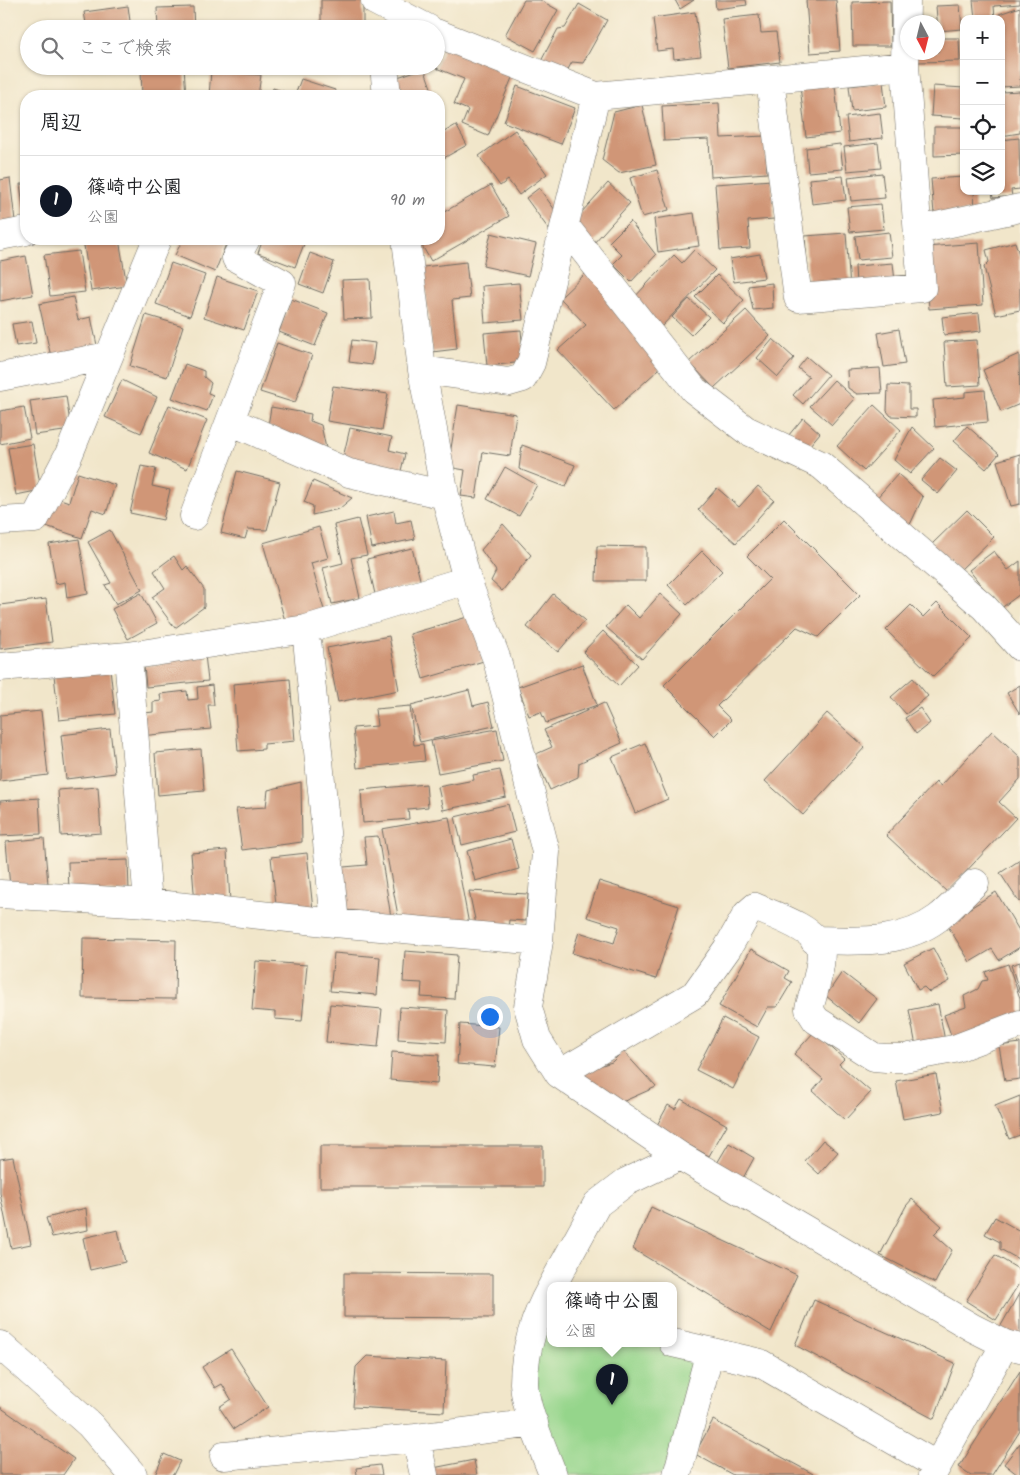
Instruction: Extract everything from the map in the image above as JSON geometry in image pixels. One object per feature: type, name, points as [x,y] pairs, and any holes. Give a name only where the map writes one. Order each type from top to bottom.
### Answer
[{"type":"street","points":[[770,80],[798,298],[922,288],[905,66],[906,0]]},
{"type":"street","points":[[375,1],[377,20]]},
{"type":"street","points":[[375,1],[412,20]]},
{"type":"street","points":[[445,36],[596,96],[905,66]]},
{"type":"street","points":[[385,75],[387,90]]},
{"type":"street","points":[[422,370],[510,382],[523,378],[531,363],[596,96]]},
{"type":"street","points":[[918,230],[1020,208]]},
{"type":"street","points":[[565,226],[694,390],[746,430],[821,465],[984,607],[1020,647]]},
{"type":"street","points":[[0,236],[20,232]]},
{"type":"street","points":[[0,521],[35,519],[69,454],[154,245]]},
{"type":"street","points":[[194,516],[282,283],[236,258],[243,245]]},
{"type":"street","points":[[407,245],[422,370],[445,495],[467,580],[498,660],[546,852],[539,941],[528,1007],[537,1039],[559,1074],[680,1156],[973,1328],[1013,1346],[934,1470],[760,1363],[677,1344]]},
{"type":"street","points":[[0,377],[108,356]]},
{"type":"street","points":[[230,421],[350,472],[445,495]]},
{"type":"street","points":[[0,668],[128,656],[306,629],[467,580]]},
{"type":"street","points":[[306,629],[335,923]]},
{"type":"street","points":[[128,656],[148,903]]},
{"type":"street","points":[[814,940],[873,941],[903,936],[938,918],[975,883]]},
{"type":"street","points":[[0,894],[148,903],[335,923],[539,941]]},
{"type":"street","points":[[559,1074],[695,994],[727,949],[747,914],[755,907],[808,932],[820,947],[820,965],[809,1009],[816,1020],[874,1057],[904,1058],[954,1049],[1020,1024]]},
{"type":"street","points":[[554,1282],[597,1204],[626,1182],[680,1156]]},
{"type":"street","points":[[544,1314],[528,1351],[524,1384],[534,1424],[553,1475]]},
{"type":"street","points":[[0,1345],[90,1426],[133,1475]]},
{"type":"street","points":[[677,1475],[710,1351]]},
{"type":"street","points":[[224,1456],[416,1438],[534,1424]]},
{"type":"street","points":[[416,1438],[424,1475]]},
{"type":"green space","points":[[537,1313],[547,1315],[547,1347],[677,1347],[677,1345],[710,1351],[677,1475],[553,1475],[534,1424]]},
{"type":"building","points":[[321,0],[363,0],[363,20],[321,20]]},
{"type":"building","points":[[524,0],[540,0],[558,10],[535,51],[505,35]]},
{"type":"building","points":[[675,0],[694,0],[680,9]]},
{"type":"building","points":[[715,0],[746,0],[747,5],[716,9]]},
{"type":"building","points":[[806,0],[836,0],[840,51],[810,53]]},
{"type":"building","points":[[973,0],[1020,0],[1020,4],[994,6],[995,15],[975,15]]},
{"type":"building","points":[[890,1],[891,46],[853,46],[852,2]]},
{"type":"building","points":[[579,4],[607,20],[583,63],[572,62],[565,75],[540,63],[558,29],[565,28]]},
{"type":"building","points":[[960,5],[960,29],[945,30],[945,15],[937,15],[936,6]]},
{"type":"building","points":[[128,6],[130,20],[85,20],[84,12]]},
{"type":"building","points":[[193,7],[194,20],[158,20],[157,8]]},
{"type":"building","points":[[1020,7],[1020,86],[1005,87],[1005,15],[999,14]]},
{"type":"building","points":[[695,12],[701,56],[674,59],[673,49],[657,51],[653,18]]},
{"type":"building","points":[[759,15],[761,33],[776,32],[780,62],[728,68],[722,19]]},
{"type":"building","points":[[945,38],[959,38],[960,61],[917,62],[917,60],[945,60]]},
{"type":"building","points":[[445,45],[514,73],[488,136],[462,125],[468,110],[454,104],[464,79],[445,72]]},
{"type":"building","points":[[141,75],[185,75],[186,90],[142,90]]},
{"type":"building","points":[[211,75],[261,75],[259,90],[209,90]]},
{"type":"building","points":[[404,75],[426,75],[432,90],[396,90],[392,79]]},
{"type":"building","points":[[301,79],[335,90],[297,90]]},
{"type":"building","points":[[883,82],[886,107],[852,111],[849,86]]},
{"type":"building","points":[[835,85],[840,133],[806,137],[800,86]]},
{"type":"building","points":[[517,86],[575,108],[561,144],[504,122]]},
{"type":"building","points":[[933,86],[960,88],[960,118],[931,116]]},
{"type":"building","points":[[1020,91],[1020,133],[1005,135],[1005,92]]},
{"type":"building","points":[[719,103],[721,138],[765,136],[767,173],[711,177],[709,139],[664,141],[662,106]]},
{"type":"building","points":[[642,105],[656,165],[619,173],[602,160],[614,112]]},
{"type":"building","points":[[880,113],[883,138],[849,142],[846,117]]},
{"type":"building","points":[[456,125],[467,145],[445,157],[445,131]]},
{"type":"building","points":[[934,127],[960,127],[960,155],[934,156]]},
{"type":"building","points":[[515,130],[547,174],[519,195],[508,180],[500,186],[479,156]]},
{"type":"building","points":[[1019,138],[1020,189],[1011,190],[1012,196],[993,198],[993,195],[1005,195],[1005,140]]},
{"type":"building","points":[[878,143],[881,168],[847,171],[844,147]]},
{"type":"building","points":[[840,144],[843,169],[808,172],[806,148]]},
{"type":"building","points":[[657,170],[669,210],[642,217],[630,178]]},
{"type":"building","points":[[882,173],[885,198],[851,201],[848,177]]},
{"type":"building","points":[[843,176],[846,200],[812,204],[809,179]]},
{"type":"building","points":[[960,177],[960,195],[974,195],[975,211],[934,214],[931,179]]},
{"type":"building","points":[[10,178],[15,221],[0,223],[0,180]]},
{"type":"building","points":[[772,180],[774,219],[748,221],[750,248],[720,250],[715,184]]},
{"type":"building","points":[[608,183],[630,203],[593,244],[571,224]]},
{"type":"building","points":[[491,185],[509,216],[431,261],[422,245],[445,245],[445,212]]},
{"type":"building","points":[[539,188],[563,221],[550,231],[526,198]]},
{"type":"building","points":[[881,204],[884,229],[850,232],[847,207]]},
{"type":"building","points":[[694,213],[699,246],[658,252],[654,219]]},
{"type":"building","points":[[630,221],[656,255],[631,282],[613,264],[622,255],[609,242]]},
{"type":"building","points":[[889,232],[892,257],[858,260],[855,236]]},
{"type":"building","points":[[491,233],[536,244],[528,276],[483,266]]},
{"type":"building","points":[[846,233],[850,288],[809,291],[805,236]]},
{"type":"building","points":[[1015,242],[1020,257],[1020,310],[996,315],[984,267],[989,262],[986,250]]},
{"type":"building","points":[[979,243],[983,305],[929,309],[925,247]]},
{"type":"building","points":[[84,245],[120,245],[127,286],[91,291]]},
{"type":"building","points":[[180,245],[226,245],[215,272],[175,255]]},
{"type":"building","points":[[261,245],[304,245],[295,267],[258,253]]},
{"type":"building","points":[[694,250],[715,270],[661,327],[632,300],[674,255],[682,263]]},
{"type":"building","points":[[79,251],[85,292],[50,296],[44,255]]},
{"type":"building","points":[[310,253],[334,262],[323,293],[299,284]]},
{"type":"building","points":[[760,254],[764,278],[734,282],[730,259]]},
{"type":"building","points":[[26,256],[33,295],[0,301],[0,261]]},
{"type":"building","points":[[466,262],[470,298],[452,300],[457,349],[432,352],[423,267]]},
{"type":"building","points":[[171,263],[205,275],[190,316],[156,304]]},
{"type":"building","points":[[893,263],[895,282],[856,285],[855,266]]},
{"type":"building","points":[[587,272],[669,360],[614,410],[558,350],[586,325],[560,298]]},
{"type":"building","points":[[717,275],[744,300],[723,323],[695,297]]},
{"type":"building","points":[[217,277],[258,291],[244,330],[204,317]]},
{"type":"building","points":[[370,279],[372,318],[344,319],[342,280]]},
{"type":"building","points":[[519,283],[523,320],[485,323],[482,286]]},
{"type":"building","points":[[772,283],[773,308],[753,310],[748,286]]},
{"type":"building","points":[[73,297],[78,320],[91,317],[98,350],[52,361],[39,304]]},
{"type":"building","points":[[291,299],[328,313],[315,346],[279,332]]},
{"type":"building","points":[[689,299],[709,317],[691,335],[672,317]]},
{"type":"building","points":[[746,310],[770,336],[714,388],[689,362]]},
{"type":"building","points":[[979,313],[981,331],[944,335],[942,317]]},
{"type":"building","points":[[146,315],[183,326],[167,377],[130,366]]},
{"type":"building","points":[[32,321],[36,343],[16,346],[12,324]]},
{"type":"building","points":[[899,329],[905,364],[884,367],[878,333]]},
{"type":"building","points":[[521,330],[524,362],[487,366],[484,333]]},
{"type":"building","points":[[773,339],[794,358],[778,377],[757,358]]},
{"type":"building","points":[[352,340],[375,343],[372,365],[349,362]]},
{"type":"building","points":[[977,340],[980,385],[947,387],[944,342]]},
{"type":"building","points":[[277,343],[312,355],[295,403],[260,392]]},
{"type":"building","points":[[1019,354],[1020,404],[1001,412],[983,370]]},
{"type":"building","points":[[807,357],[828,375],[803,404],[793,395],[809,377],[798,368]]},
{"type":"building","points":[[185,364],[204,371],[204,377],[211,383],[208,393],[213,395],[207,411],[172,398]]},
{"type":"building","points":[[880,368],[882,393],[857,394],[848,388],[847,370]]},
{"type":"building","points":[[122,380],[157,397],[141,433],[105,417]]},
{"type":"building","points":[[834,380],[855,399],[832,425],[810,406]]},
{"type":"building","points":[[888,385],[909,386],[909,409],[916,409],[916,417],[891,416],[887,411]]},
{"type":"building","points":[[333,386],[388,394],[382,430],[327,421]]},
{"type":"building","points":[[985,390],[988,422],[935,427],[933,400],[965,397],[965,392]]},
{"type":"building","points":[[66,396],[71,430],[35,435],[30,401]]},
{"type":"building","points":[[169,405],[207,420],[187,469],[149,453]]},
{"type":"building","points":[[458,405],[516,414],[510,456],[483,452],[476,498],[461,496],[465,470],[448,467]]},
{"type":"building","points":[[874,405],[901,430],[864,471],[837,446]]},
{"type":"building","points":[[24,407],[30,438],[0,444],[0,411]]},
{"type":"building","points":[[271,407],[311,414],[310,421],[321,425],[327,453],[268,426]]},
{"type":"building","points":[[803,418],[820,433],[805,451],[788,436]]},
{"type":"building","points":[[967,426],[999,454],[986,469],[954,441]]},
{"type":"building","points":[[912,427],[934,448],[910,474],[894,460]]},
{"type":"building","points":[[350,428],[392,437],[389,450],[405,454],[400,475],[342,462]]},
{"type":"building","points":[[33,444],[41,490],[16,495],[8,448]]},
{"type":"building","points":[[522,445],[575,465],[566,487],[519,469]]},
{"type":"building","points":[[1020,454],[1020,504],[1011,506],[997,461]]},
{"type":"building","points":[[940,458],[957,471],[938,494],[921,480]]},
{"type":"building","points":[[141,466],[156,469],[152,486],[170,490],[163,520],[130,513]]},
{"type":"building","points":[[505,467],[537,485],[519,516],[487,499]]},
{"type":"building","points":[[237,471],[280,482],[267,530],[248,529],[245,539],[221,533]]},
{"type":"building","points":[[78,473],[115,485],[106,514],[92,509],[82,538],[46,526],[55,497],[69,502]]},
{"type":"building","points":[[898,474],[923,497],[907,531],[874,501]]},
{"type":"building","points":[[313,481],[352,498],[339,509],[312,515],[313,506],[304,502]]},
{"type":"building","points":[[758,486],[774,500],[736,543],[698,510],[717,488],[739,507]]},
{"type":"building","points":[[967,510],[994,537],[959,571],[932,544]]},
{"type":"building","points":[[394,511],[396,523],[411,520],[415,539],[372,548],[366,517]]},
{"type":"building","points":[[358,519],[367,555],[351,558],[360,598],[332,604],[323,568],[343,563],[334,525]]},
{"type":"building","points":[[784,519],[860,595],[818,637],[797,627],[717,706],[731,720],[715,736],[664,685],[770,579],[747,556]]},
{"type":"building","points":[[503,524],[531,555],[502,591],[491,581],[496,571],[481,550]]},
{"type":"building","points":[[319,527],[328,558],[311,563],[324,610],[285,621],[263,543]]},
{"type":"building","points":[[110,530],[142,590],[116,604],[105,585],[111,583],[88,542]]},
{"type":"building","points":[[79,539],[88,594],[67,598],[65,582],[56,584],[49,544]]},
{"type":"building","points":[[597,546],[646,547],[646,581],[596,581]]},
{"type":"building","points":[[412,548],[421,583],[375,594],[367,559]]},
{"type":"building","points":[[702,551],[722,571],[687,605],[668,585]]},
{"type":"building","points":[[994,551],[1008,570],[1020,561],[1020,594],[1000,609],[969,570]]},
{"type":"building","points":[[174,556],[183,570],[187,566],[204,589],[204,607],[175,628],[152,597],[165,588],[154,571]]},
{"type":"building","points":[[141,593],[157,623],[128,639],[112,609]]},
{"type":"building","points":[[553,594],[585,620],[558,652],[527,627]]},
{"type":"building","points":[[660,594],[682,614],[642,659],[606,627],[626,605],[639,618]]},
{"type":"building","points":[[46,599],[52,642],[0,649],[0,605]]},
{"type":"building","points":[[937,603],[972,638],[933,676],[886,630],[911,605],[923,617]]},
{"type":"building","points":[[474,615],[487,660],[423,679],[410,634]]},
{"type":"building","points":[[603,631],[638,665],[619,686],[583,652]]},
{"type":"building","points":[[389,636],[399,690],[338,702],[327,648]]},
{"type":"building","points":[[205,655],[208,681],[146,687],[144,666],[164,664],[164,659]]},
{"type":"building","points":[[582,664],[597,705],[546,723],[541,712],[529,716],[518,687]]},
{"type":"building","points":[[110,668],[115,714],[59,720],[54,675]]},
{"type":"building","points":[[913,678],[928,696],[906,714],[891,697]]},
{"type":"building","points":[[290,679],[295,741],[264,744],[264,749],[238,751],[233,684]]},
{"type":"building","points":[[212,685],[214,705],[208,705],[211,729],[140,736],[137,714],[153,712],[153,702],[161,701],[160,694],[187,691],[188,700],[198,699],[197,687]]},
{"type":"building","points":[[1020,685],[1020,714],[1007,693]]},
{"type":"building","points":[[469,690],[473,706],[488,702],[494,726],[420,742],[411,705]]},
{"type":"building","points":[[604,703],[622,743],[579,763],[578,777],[550,790],[534,755],[552,747],[544,730]]},
{"type":"building","points":[[410,706],[414,745],[423,744],[425,761],[357,768],[353,728],[377,726],[375,709]]},
{"type":"building","points":[[920,708],[930,723],[916,734],[905,718]]},
{"type":"building","points":[[41,711],[48,775],[0,781],[0,715]]},
{"type":"building","points":[[827,713],[865,747],[803,815],[765,781]]},
{"type":"building","points":[[110,729],[115,773],[66,779],[61,735]]},
{"type":"building","points":[[497,729],[503,761],[438,773],[431,741]]},
{"type":"building","points":[[992,731],[1020,757],[1020,779],[999,802],[1016,818],[947,892],[886,835],[936,782],[941,786]]},
{"type":"building","points":[[645,743],[668,799],[635,813],[612,757]]},
{"type":"building","points":[[201,749],[204,791],[158,795],[155,753]]},
{"type":"building","points":[[500,770],[506,797],[443,810],[438,787],[474,780],[473,775]]},
{"type":"building","points":[[301,782],[302,842],[242,850],[236,809],[266,807],[268,790]]},
{"type":"building","points":[[426,784],[428,807],[408,809],[409,819],[363,823],[361,790]]},
{"type":"building","points":[[98,787],[101,833],[61,836],[58,790]]},
{"type":"building","points":[[39,798],[41,834],[0,836],[0,801]]},
{"type":"building","points":[[508,804],[515,832],[462,845],[455,817]]},
{"type":"building","points":[[449,817],[470,930],[399,921],[382,829]]},
{"type":"building","points":[[378,836],[391,917],[338,923],[332,868],[367,865],[364,837]]},
{"type":"building","points":[[44,838],[48,884],[10,887],[6,842]]},
{"type":"building","points":[[511,839],[519,869],[475,881],[467,851]]},
{"type":"building","points":[[227,850],[230,902],[195,905],[191,853]]},
{"type":"building","points":[[307,853],[313,910],[277,914],[271,857]]},
{"type":"building","points":[[128,860],[129,891],[69,893],[68,862]]},
{"type":"building","points":[[1020,860],[1020,901],[1019,902],[1000,873]]},
{"type":"building","points":[[599,881],[679,906],[656,979],[572,953],[579,932],[614,943],[619,927],[587,917]]},
{"type":"building","points":[[469,891],[528,894],[526,921],[509,920],[508,930],[477,929]]},
{"type":"building","points":[[996,892],[1020,932],[1020,947],[999,960],[992,949],[970,962],[946,923]]},
{"type":"building","points":[[83,938],[176,940],[175,999],[82,998]]},
{"type":"building","points":[[933,948],[950,981],[929,992],[924,987],[918,990],[904,963]]},
{"type":"building","points":[[751,949],[789,971],[785,978],[792,982],[777,1007],[768,1007],[757,1027],[719,1006]]},
{"type":"building","points":[[405,951],[457,955],[454,999],[421,997],[422,983],[403,982]]},
{"type":"building","points":[[334,953],[380,957],[377,995],[330,991]]},
{"type":"building","points":[[256,961],[307,965],[302,1021],[275,1019],[275,1012],[252,1010]]},
{"type":"building","points":[[1020,962],[1020,993],[1011,965]]},
{"type":"building","points":[[1008,964],[1020,998],[1020,1017],[953,1041],[944,1015],[966,1007],[964,996],[978,989],[982,981],[988,980],[985,972]]},
{"type":"building","points":[[842,972],[877,999],[859,1023],[826,996]]},
{"type":"building","points":[[330,1004],[382,1009],[378,1047],[326,1042]]},
{"type":"building","points":[[938,1004],[945,1041],[916,1046],[909,1010]]},
{"type":"building","points":[[400,1007],[448,1010],[446,1042],[398,1039]]},
{"type":"building","points":[[723,1018],[759,1037],[733,1089],[696,1070]]},
{"type":"building","points":[[460,1024],[499,1027],[495,1067],[457,1064]]},
{"type":"building","points":[[814,1032],[844,1059],[839,1064],[871,1092],[845,1120],[813,1091],[823,1079],[794,1054]]},
{"type":"building","points":[[1020,1043],[1020,1079],[1005,1081],[999,1046]]},
{"type":"building","points":[[623,1051],[656,1087],[613,1106],[580,1077],[586,1070],[612,1062]]},
{"type":"building","points":[[392,1052],[439,1055],[437,1084],[390,1080]]},
{"type":"building","points":[[936,1074],[943,1112],[903,1119],[896,1081]]},
{"type":"building","points":[[1020,1096],[1020,1135],[1009,1139],[995,1106]]},
{"type":"building","points":[[681,1099],[727,1125],[709,1156],[656,1127],[668,1105],[675,1109]]},
{"type":"building","points":[[823,1140],[838,1152],[819,1174],[805,1161]]},
{"type":"building","points":[[729,1143],[754,1158],[742,1180],[716,1165]]},
{"type":"building","points":[[320,1146],[543,1146],[543,1187],[320,1187]]},
{"type":"building","points":[[13,1157],[31,1244],[11,1248],[0,1193],[0,1159]]},
{"type":"building","points":[[912,1199],[942,1226],[934,1234],[952,1250],[935,1283],[880,1255],[906,1206]]},
{"type":"building","points":[[651,1207],[797,1275],[771,1332],[633,1249]]},
{"type":"building","points":[[86,1208],[88,1230],[52,1237],[46,1218]]},
{"type":"building","points":[[995,1217],[1020,1231],[1020,1260],[1000,1249],[1000,1242],[985,1234]]},
{"type":"building","points":[[118,1230],[125,1262],[90,1270],[83,1238]]},
{"type":"building","points":[[995,1255],[1020,1270],[1020,1282],[996,1320],[966,1301]]},
{"type":"building","points":[[344,1273],[493,1274],[493,1318],[344,1317]]},
{"type":"building","points":[[1020,1292],[1020,1342],[999,1329]]},
{"type":"building","points":[[814,1300],[955,1363],[934,1419],[795,1345]]},
{"type":"building","points":[[231,1349],[268,1407],[234,1429],[219,1407],[231,1399],[222,1384],[215,1388],[202,1367]]},
{"type":"building","points":[[367,1356],[446,1361],[444,1412],[353,1407],[356,1367]]},
{"type":"building","points":[[1020,1371],[1020,1431],[992,1475],[971,1475],[959,1467]]},
{"type":"building","points":[[0,1407],[74,1459],[63,1475],[0,1475]]},
{"type":"building","points":[[713,1420],[815,1475],[733,1475],[695,1454]]},
{"type":"building","points":[[1020,1443],[1020,1475],[1018,1475],[1004,1464]]},
{"type":"building","points":[[164,1454],[180,1461],[173,1475],[155,1475]]},
{"type":"building","points":[[474,1460],[477,1475],[430,1475],[428,1469]]},
{"type":"building","points":[[380,1465],[382,1475],[357,1475],[356,1468]]},
{"type":"place","name":"篠崎中公園","points":[[612,1405]]}]
